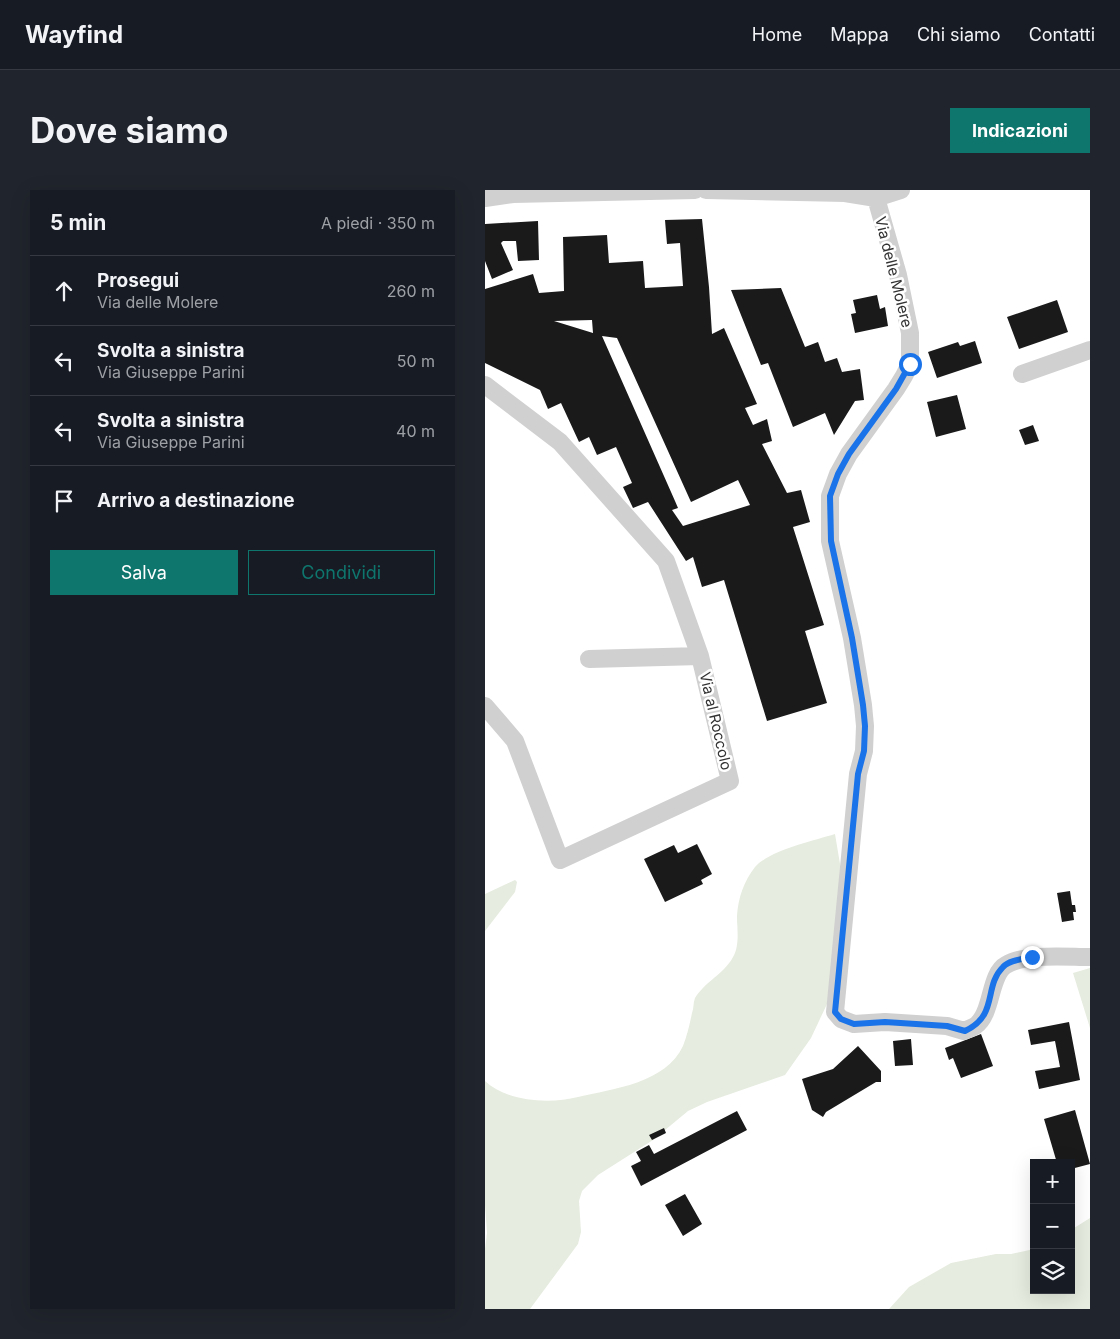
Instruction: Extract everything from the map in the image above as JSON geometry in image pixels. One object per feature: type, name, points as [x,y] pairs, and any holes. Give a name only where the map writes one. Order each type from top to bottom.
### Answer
[{"type":"street","points":[[485,198],[513,194],[695,190]]},
{"type":"street","points":[[706,190],[845,193],[876,198],[901,190]]},
{"type":"street","name":"Via delle Molere","points":[[876,198],[898,275],[910,333],[910,364],[896,389],[849,454],[838,474],[830,496],[831,541],[856,661],[865,726],[864,751],[858,774],[835,1009],[839,1018],[846,1022],[860,1024],[885,1022],[947,1026],[965,1031],[976,1026],[986,1011],[995,979],[1003,966],[1032,957],[1090,957]]},
{"type":"street","points":[[1022,374],[1090,350]]},
{"type":"street","name":"Via al Roccolo","points":[[485,385],[560,442],[666,561],[700,656],[730,781],[560,860],[515,741],[485,706]]},
{"type":"street","points":[[589,659],[700,656]]},
{"type":"shaded area","points":[[835,834],[840,864],[839,929],[827,1004],[811,1038],[785,1075],[707,1102],[688,1111],[653,1140],[598,1175],[582,1191],[579,1201],[581,1232],[578,1244],[530,1309],[485,1309],[485,1249],[487,1233],[485,1205],[485,1081],[505,1093],[529,1100],[542,1101],[567,1099],[622,1087],[652,1076],[664,1068],[675,1058],[683,1046],[695,998],[729,964],[733,957],[737,946],[737,916],[740,896],[755,867],[781,851]]},
{"type":"shaded area","points":[[515,880],[517,882],[515,892],[485,931],[485,894]]},
{"type":"shaded area","points":[[1090,968],[1090,1028],[1073,973]]},
{"type":"shaded area","points":[[1090,1218],[1090,1309],[889,1309],[909,1287],[951,1263],[996,1254],[1011,1254],[1030,1250],[1030,1294],[1075,1294],[1075,1227]]},
{"type":"building","points":[[702,219],[712,334],[724,328],[757,404],[745,408],[753,425],[767,419],[772,441],[762,444],[787,493],[801,490],[810,522],[793,527],[824,625],[805,631],[827,703],[767,721],[724,580],[702,587],[693,557],[686,561],[648,502],[633,508],[623,487],[632,483],[616,447],[597,455],[589,437],[579,442],[561,403],[548,409],[540,390],[485,363],[485,289],[533,274],[539,293],[564,291],[563,237],[607,235],[609,263],[643,261],[645,288],[683,286],[680,243],[667,244],[665,220]],"holes":[[[592,320],[593,333],[554,321]],[[602,336],[617,338],[691,502],[738,480],[750,505],[683,526],[672,510],[678,508]]]},
{"type":"building","points":[[538,221],[539,260],[518,261],[516,241],[503,241],[501,243],[513,270],[492,279],[485,261],[485,224]]},
{"type":"building","points":[[781,288],[805,347],[818,342],[825,362],[837,358],[842,372],[860,369],[864,400],[855,401],[834,435],[825,413],[793,427],[768,363],[761,365],[731,290]]},
{"type":"building","points":[[877,295],[880,309],[885,307],[888,326],[855,333],[851,314],[856,313],[853,300]]},
{"type":"building","points":[[1057,300],[1068,332],[1019,349],[1007,317]]},
{"type":"building","points":[[975,341],[982,363],[937,378],[928,352],[958,342],[960,346]]},
{"type":"building","points":[[957,395],[966,429],[936,437],[927,402]]},
{"type":"building","points":[[1033,425],[1039,441],[1025,445],[1019,430]]},
{"type":"building","points":[[697,844],[712,874],[701,880],[703,884],[665,902],[644,859],[674,845],[678,853]]},
{"type":"building","points":[[1070,891],[1072,905],[1075,905],[1076,912],[1073,912],[1074,920],[1062,922],[1057,893]]},
{"type":"building","points":[[1069,1022],[1080,1080],[1039,1089],[1035,1071],[1060,1067],[1055,1041],[1031,1045],[1028,1030]]},
{"type":"building","points":[[981,1034],[993,1066],[961,1078],[953,1058],[949,1060],[945,1048]]},
{"type":"building","points":[[911,1039],[913,1065],[895,1066],[893,1041]]},
{"type":"building","points":[[858,1046],[881,1071],[881,1082],[876,1082],[826,1112],[823,1117],[812,1110],[802,1079],[833,1069]]},
{"type":"building","points":[[1075,1110],[1090,1164],[1075,1168],[1075,1159],[1056,1159],[1044,1119]]},
{"type":"building","points":[[737,1111],[747,1130],[641,1186],[631,1166],[641,1161],[636,1152],[649,1145],[654,1154]]},
{"type":"building","points":[[664,1128],[666,1133],[652,1140],[649,1135]]},
{"type":"building","points":[[685,1194],[702,1224],[683,1236],[665,1205]]},
{"type":"route","points":[[910,364],[896,389],[849,454],[838,474],[830,496],[831,541],[852,638],[865,726],[864,751],[858,774],[835,1012],[839,1018],[854,1024],[885,1022],[947,1026],[965,1031],[976,1026],[986,1011],[995,979],[1003,966],[1032,957]]}]
